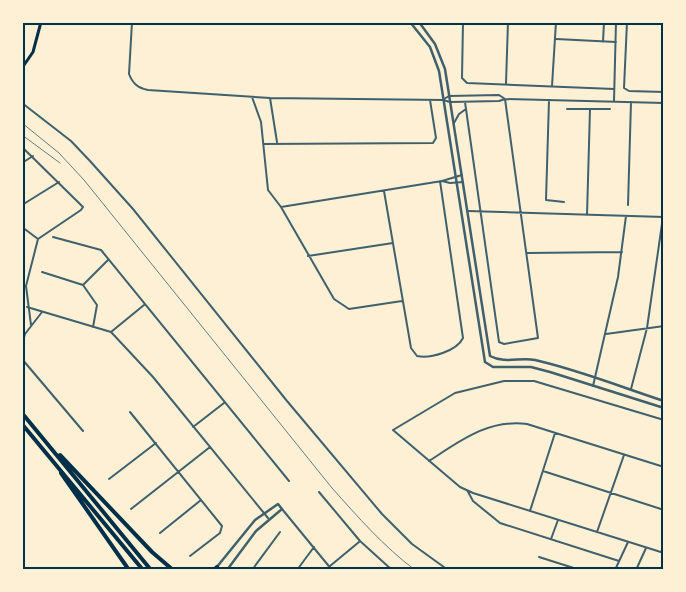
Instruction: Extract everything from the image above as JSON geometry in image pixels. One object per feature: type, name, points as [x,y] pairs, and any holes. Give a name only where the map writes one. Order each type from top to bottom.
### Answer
[{"type":"highway","points":[[22,413],[150,570]]},
{"type":"highway","points":[[22,424],[143,570]]},
{"type":"highway","points":[[51,447],[152,552],[173,570]]},
{"type":"highway","points":[[59,468],[62,476],[129,570]]},
{"type":"main road","points":[[22,68],[33,52],[41,22]]},
{"type":"street","points":[[132,22],[129,74],[132,82],[140,88],[148,90],[270,98],[444,100],[450,102],[499,101],[505,99],[664,103]]},
{"type":"street","points":[[410,22],[430,47],[439,71],[485,362],[493,367],[531,367],[664,408]]},
{"type":"street","points":[[419,22],[436,44],[445,69],[490,356],[499,360],[532,360],[596,378],[664,401]]},
{"type":"street","points":[[463,22],[463,81],[467,83],[506,83],[614,89]]},
{"type":"street","points":[[506,83],[508,22]]},
{"type":"street","points":[[552,86],[556,22]]},
{"type":"street","points":[[603,42],[604,22]]},
{"type":"street","points":[[614,101],[616,22]]},
{"type":"street","points":[[628,22],[624,88],[664,92]]},
{"type":"street","points":[[556,39],[616,42]]},
{"type":"street","points":[[444,100],[449,96],[499,95],[505,99],[538,338],[501,344],[498,342],[465,102]]},
{"type":"street","points":[[252,96],[259,113],[268,190],[281,207],[334,299],[341,306],[349,309],[402,301]]},
{"type":"street","points":[[270,98],[277,144]]},
{"type":"street","points":[[263,144],[433,143],[436,138],[430,100]]},
{"type":"street","points":[[549,100],[546,200],[564,202]]},
{"type":"street","points":[[628,205],[631,102]]},
{"type":"street","points":[[22,103],[71,141],[138,216],[239,338],[287,401],[382,514],[412,544],[448,570]]},
{"type":"street","points":[[454,123],[459,114],[466,109]]},
{"type":"street","points":[[567,109],[610,109]]},
{"type":"street","points":[[587,215],[590,109]]},
{"type":"street","points":[[22,147],[83,207],[38,239],[26,286],[27,307],[31,325]]},
{"type":"street","points":[[22,163],[33,156]]},
{"type":"street","points":[[281,207],[441,181],[462,175]]},
{"type":"street","points":[[441,181],[463,182]]},
{"type":"street","points":[[384,191],[411,348],[417,356],[431,356],[460,343],[463,338],[441,181]]},
{"type":"street","points":[[22,205],[59,182]]},
{"type":"street","points":[[468,211],[663,217],[647,328],[631,390]]},
{"type":"street","points":[[593,386],[606,334],[622,252],[626,216]]},
{"type":"street","points":[[22,227],[38,239]]},
{"type":"street","points":[[53,237],[101,250],[289,481]]},
{"type":"street","points":[[308,256],[392,243]]},
{"type":"street","points":[[527,253],[622,252]]},
{"type":"street","points":[[83,285],[109,259]]},
{"type":"street","points":[[42,272],[83,285],[96,305],[93,327]]},
{"type":"street","points":[[111,332],[144,305]]},
{"type":"street","points":[[27,307],[111,332],[268,518]]},
{"type":"street","points":[[22,344],[31,325],[43,312]]},
{"type":"street","points":[[606,334],[664,326]]},
{"type":"street","points":[[22,358],[83,431]]},
{"type":"street","points":[[664,420],[534,381],[504,381],[455,393],[393,430],[467,490],[664,553]]},
{"type":"street","points":[[193,427],[224,403]]},
{"type":"street","points":[[130,412],[222,529],[190,556]]},
{"type":"street","points":[[429,461],[470,435],[500,423],[527,424],[664,467]]},
{"type":"street","points":[[530,511],[555,433]]},
{"type":"street","points":[[109,480],[156,443]]},
{"type":"street","points":[[131,508],[210,447]]},
{"type":"street","points":[[597,532],[624,455]]},
{"type":"street","points":[[543,471],[664,510]]},
{"type":"street","points":[[467,490],[473,501],[500,523],[619,561]]},
{"type":"street","points":[[319,492],[360,541],[392,570]]},
{"type":"street","points":[[160,533],[201,500]]},
{"type":"street","points":[[216,569],[244,531],[263,513],[276,504],[332,570]]},
{"type":"street","points":[[227,570],[245,544],[268,518],[282,509]]},
{"type":"street","points":[[551,539],[558,520]]},
{"type":"street","points":[[252,570],[280,532]]},
{"type":"street","points":[[330,566],[360,541]]},
{"type":"street","points":[[614,570],[628,542]]},
{"type":"street","points":[[297,570],[314,547]]},
{"type":"street","points":[[636,570],[646,548]]},
{"type":"street","points":[[539,557],[580,570]]},
{"type":"street","points":[[660,570],[664,563]]},
{"type":"railway","points":[[22,123],[59,153],[84,180],[332,488],[382,541],[415,570]]},
{"type":"railway","points":[[22,135],[60,163]]}]
